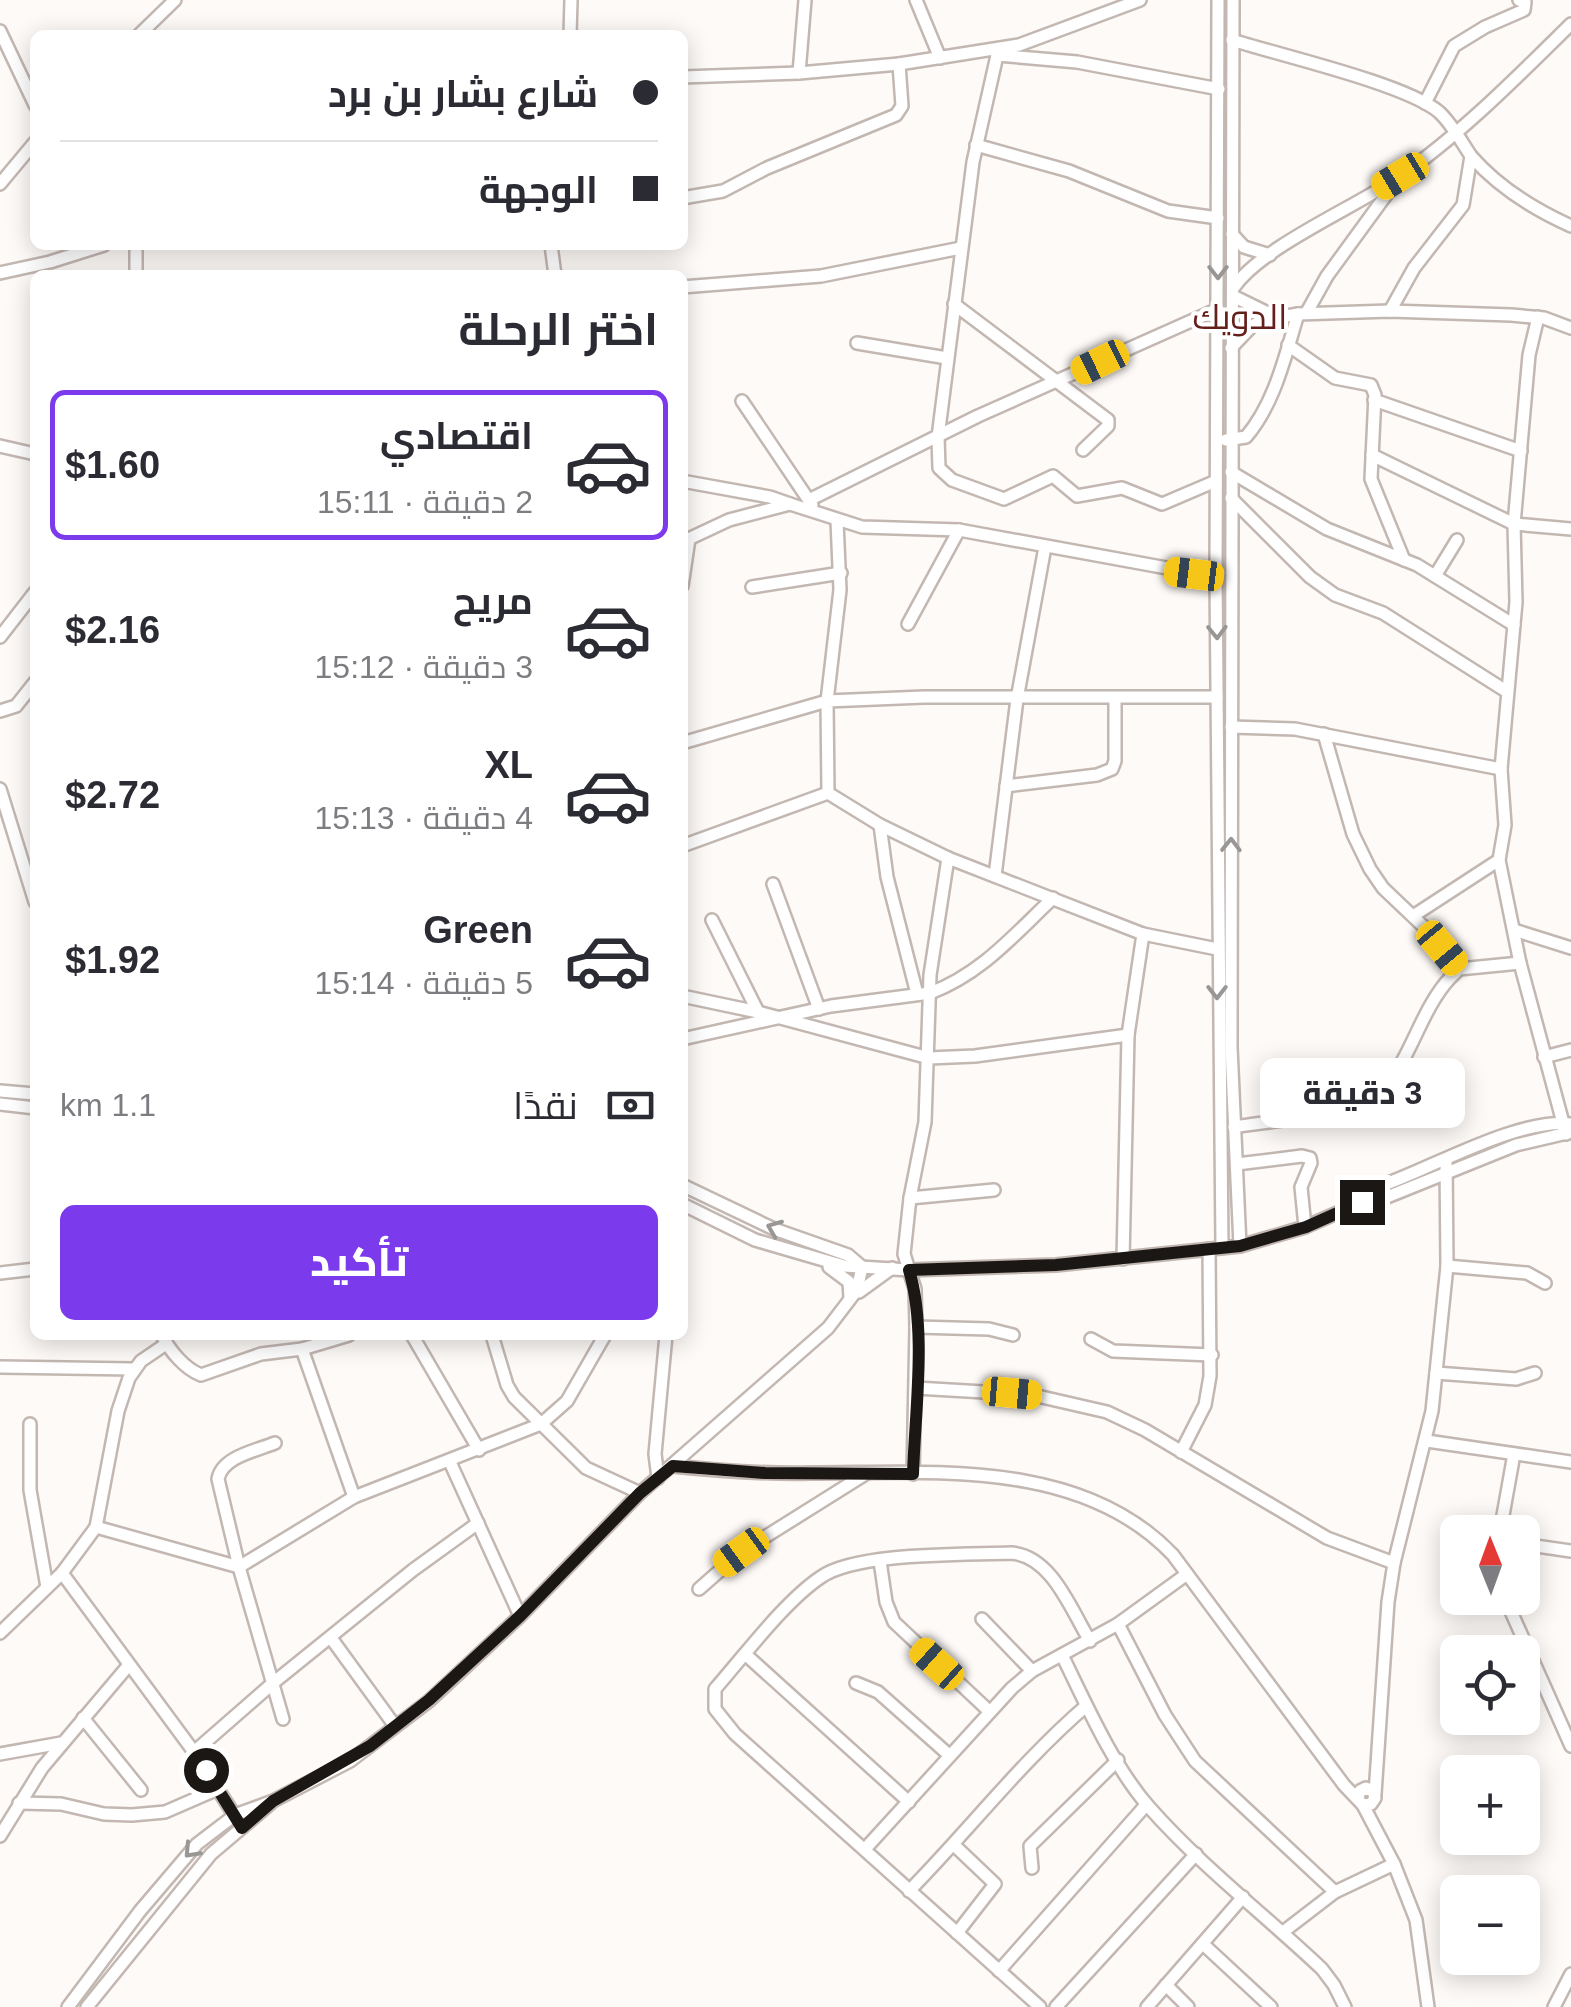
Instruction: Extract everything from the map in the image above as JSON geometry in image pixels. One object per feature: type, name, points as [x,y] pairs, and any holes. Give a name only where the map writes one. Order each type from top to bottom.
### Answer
[{"type":"street","points":[[144,30],[174,0]]},
{"type":"street","points":[[570,30],[571,0]]},
{"type":"street","points":[[799,73],[805,0]]},
{"type":"street","points":[[916,0],[940,58]]},
{"type":"street","points":[[997,53],[1140,0]]},
{"type":"street","points":[[1181,1452],[1205,1405],[1212,1355],[1217,950],[1224,913],[1231,727],[1234,291],[1219,89],[1218,0]]},
{"type":"street","points":[[1233,0],[1225,198],[1218,218],[1216,577],[1224,913],[1240,1246]]},
{"type":"street","points":[[1426,103],[1449,52],[1471,34],[1524,10],[1526,4],[1519,0]]},
{"type":"street","points":[[1234,291],[1250,268],[1400,176],[1455,132],[1571,24]]},
{"type":"street","points":[[0,31],[30,94]]},
{"type":"street","points":[[1232,40],[1426,103],[1443,116],[1471,156],[1520,199],[1571,226]]},
{"type":"street","points":[[688,77],[799,73],[997,53],[1077,62],[1219,89]]},
{"type":"street","points":[[997,53],[976,145],[961,248],[938,437],[938,463],[944,475],[1004,499],[1053,476],[1077,496],[1122,488],[1162,504],[1216,481]]},
{"type":"street","points":[[688,197],[723,191],[767,168],[896,115],[902,106],[898,64]]},
{"type":"street","points":[[976,145],[1068,171],[1168,211],[1218,218]]},
{"type":"street","points":[[0,184],[30,148]]},
{"type":"street","points":[[1390,312],[1414,268],[1464,206],[1471,156]]},
{"type":"street","points":[[1216,440],[1246,437],[1260,417],[1302,313],[1400,176]]},
{"type":"street","points":[[1232,234],[1244,246],[1270,255]]},
{"type":"street","points":[[688,287],[821,276],[961,248]]},
{"type":"street","points":[[0,273],[50,268],[92,250]]},
{"type":"street","points":[[1234,291],[1274,316]]},
{"type":"street","points":[[954,304],[1108,420],[1108,426],[1083,450]]},
{"type":"street","points":[[809,500],[1218,310]]},
{"type":"street","points":[[1231,348],[1252,326],[1274,316],[1302,313],[1538,318],[1571,328]]},
{"type":"street","points":[[688,1207],[755,1240],[844,1266],[909,1270],[1007,1268],[1123,1259],[1240,1246],[1306,1227],[1362,1202],[1387,1198],[1528,1128],[1568,1128],[1544,1057],[1499,860],[1506,825],[1500,768],[1514,625],[1514,524],[1529,355],[1538,318]]},
{"type":"street","points":[[857,343],[948,358]]},
{"type":"street","points":[[1288,346],[1335,378],[1370,384],[1374,400],[1372,484],[1404,560]]},
{"type":"street","points":[[1374,400],[1520,450]]},
{"type":"street","points":[[742,401],[818,513]]},
{"type":"street","points":[[0,446],[30,453]]},
{"type":"street","points":[[1372,455],[1514,524],[1571,529]]},
{"type":"street","points":[[1231,472],[1327,528],[1435,576],[1514,625]]},
{"type":"street","points":[[688,482],[770,497],[838,521],[877,529],[958,530],[1216,577]]},
{"type":"street","points":[[1231,498],[1310,577],[1334,595],[1383,614],[1506,690]]},
{"type":"street","points":[[688,540],[729,520],[790,504]]},
{"type":"street","points":[[828,792],[827,701],[841,574],[838,521]]},
{"type":"street","points":[[908,624],[958,530]]},
{"type":"street","points":[[1435,576],[1457,540]]},
{"type":"street","points":[[995,876],[1016,699],[1046,547]]},
{"type":"street","points":[[752,587],[841,574]]},
{"type":"street","points":[[0,637],[30,598]]},
{"type":"street","points":[[0,711],[16,706],[30,688]]},
{"type":"street","points":[[688,740],[827,701],[905,697],[1217,697]]},
{"type":"street","points":[[1006,786],[1112,770],[1115,699]]},
{"type":"street","points":[[1231,727],[1295,729],[1500,768]]},
{"type":"street","points":[[1324,734],[1348,820],[1362,852],[1383,888],[1459,970]]},
{"type":"street","points":[[0,789],[30,886]]},
{"type":"street","points":[[828,792],[880,825],[948,858],[1143,934],[1217,950]]},
{"type":"street","points":[[688,844],[828,792]]},
{"type":"street","points":[[880,825],[887,877],[924,993],[929,1058],[924,1122],[904,1254],[915,1289],[913,1474]]},
{"type":"street","points":[[924,993],[948,858]]},
{"type":"street","points":[[1413,916],[1499,860]]},
{"type":"street","points":[[773,884],[818,1009]]},
{"type":"street","points":[[688,1039],[818,1009],[924,993],[977,970],[1053,898]]},
{"type":"street","points":[[712,920],[758,1012]]},
{"type":"street","points":[[1514,930],[1571,948]]},
{"type":"street","points":[[1123,1259],[1128,1035],[1143,934]]},
{"type":"street","points":[[1234,1127],[1342,1108],[1376,1094],[1395,1076],[1444,984],[1459,970],[1520,963]]},
{"type":"street","points":[[688,997],[929,1058],[974,1056],[1128,1035]]},
{"type":"street","points":[[1544,1057],[1571,1050]]},
{"type":"street","points":[[0,1091],[30,1094]]},
{"type":"street","points":[[0,1104],[30,1107]]},
{"type":"street","points":[[1236,1164],[1310,1158],[1301,1187],[1306,1227]]},
{"type":"street","points":[[1366,1796],[1379,1744],[1394,1563],[1426,1441],[1436,1372],[1447,1266],[1446,1166]]},
{"type":"street","points":[[688,1188],[774,1228],[848,1254],[862,1267]]},
{"type":"street","points":[[910,1198],[994,1190]]},
{"type":"street","points":[[805,1257],[844,1276],[851,1287],[849,1302]]},
{"type":"street","points":[[1447,1266],[1527,1273],[1544,1284]]},
{"type":"street","points":[[849,1302],[862,1267]]},
{"type":"street","points":[[68,2007],[170,1874],[198,1844],[235,1815],[273,1801],[350,1760],[443,1688],[640,1493],[828,1328],[866,1284],[892,1268]]},
{"type":"street","points":[[0,1273],[30,1270]]},
{"type":"street","points":[[916,1327],[996,1330],[1013,1335]]},
{"type":"street","points":[[1091,1339],[1113,1351],[1212,1355]]},
{"type":"street","points":[[0,1634],[62,1573],[96,1527],[118,1411],[133,1368],[164,1340],[192,1371],[201,1375],[261,1354],[331,1340]]},
{"type":"street","points":[[415,1340],[479,1450]]},
{"type":"street","points":[[494,1340],[510,1391],[541,1424],[586,1468],[640,1493]]},
{"type":"street","points":[[96,1527],[239,1567],[354,1497],[541,1424],[568,1401],[602,1340]]},
{"type":"street","points":[[658,1478],[655,1454],[665,1340]]},
{"type":"street","points":[[302,1348],[354,1497]]},
{"type":"street","points":[[0,1367],[133,1368]]},
{"type":"street","points":[[1436,1372],[1516,1379],[1535,1374]]},
{"type":"street","points":[[916,1388],[1033,1394],[1107,1412],[1327,1538],[1394,1563]]},
{"type":"street","points":[[30,1424],[30,1490],[47,1588]]},
{"type":"street","points":[[1426,1441],[1571,1462]]},
{"type":"street","points":[[274,1442],[226,1463],[218,1475],[239,1567],[283,1719]]},
{"type":"street","points":[[1503,1515],[1514,1454]]},
{"type":"street","points":[[450,1462],[520,1616]]},
{"type":"street","points":[[673,1466],[765,1473],[1002,1478],[1075,1493],[1145,1529],[1188,1574],[1333,1771],[1366,1796],[1416,1920],[1428,2007]]},
{"type":"street","points":[[699,1589],[741,1552],[867,1473]]},
{"type":"street","points":[[194,1752],[413,1570],[478,1523]]},
{"type":"street","points":[[1540,1547],[1571,1551]]},
{"type":"street","points":[[1040,2007],[718,1716],[715,1689],[822,1576],[880,1561],[1010,1553],[1028,1556],[1048,1573],[1090,1641]]},
{"type":"street","points":[[880,1561],[886,1602],[894,1622],[989,1712]]},
{"type":"street","points":[[62,1573],[194,1752],[242,1828]]},
{"type":"street","points":[[865,1849],[989,1712],[1032,1671],[1118,1624],[1188,1574]]},
{"type":"street","points":[[1513,1615],[1571,1746]]},
{"type":"street","points":[[982,1619],[1032,1671]]},
{"type":"street","points":[[1118,1624],[1165,1715],[1195,1761],[1335,1892]]},
{"type":"street","points":[[331,1638],[395,1726]]},
{"type":"street","points":[[746,1654],[909,1802]]},
{"type":"street","points":[[1062,1655],[1086,1706],[1146,1805],[1322,1969],[1345,2007]]},
{"type":"street","points":[[0,1836],[61,1743],[128,1666]]},
{"type":"street","points":[[856,1684],[878,1692],[949,1755]]},
{"type":"street","points":[[909,1891],[1010,1778],[1086,1706]]},
{"type":"street","points":[[83,1718],[141,1790]]},
{"type":"street","points":[[0,1754],[61,1743]]},
{"type":"street","points":[[1032,1868],[1030,1846],[1118,1760]]},
{"type":"street","points":[[19,1803],[61,1804],[132,1816],[165,1812],[218,1788]]},
{"type":"street","points":[[86,2007],[190,1876],[273,1801]]},
{"type":"street","points":[[999,1971],[1146,1805]]},
{"type":"street","points":[[954,1845],[995,1884],[958,1933]]},
{"type":"street","points":[[1056,2007],[1196,1854]]},
{"type":"street","points":[[1284,1932],[1335,1892],[1394,1864]]},
{"type":"street","points":[[1146,2007],[1244,1897]]},
{"type":"street","points":[[1204,1944],[1272,2007]]},
{"type":"street","points":[[1554,2007],[1571,1974]]},
{"type":"street","points":[[1166,1985],[1188,2007]]},
{"type":"district","name":"الدويك","points":[[1240,317]]},
{"type":"route","points":[[206,1770],[242,1828],[273,1801],[350,1760],[472,1662],[640,1493],[673,1466],[726,1472],[913,1474],[916,1327],[915,1289],[909,1270],[1056,1265],[1240,1246],[1306,1227],[1362,1202]]}]
